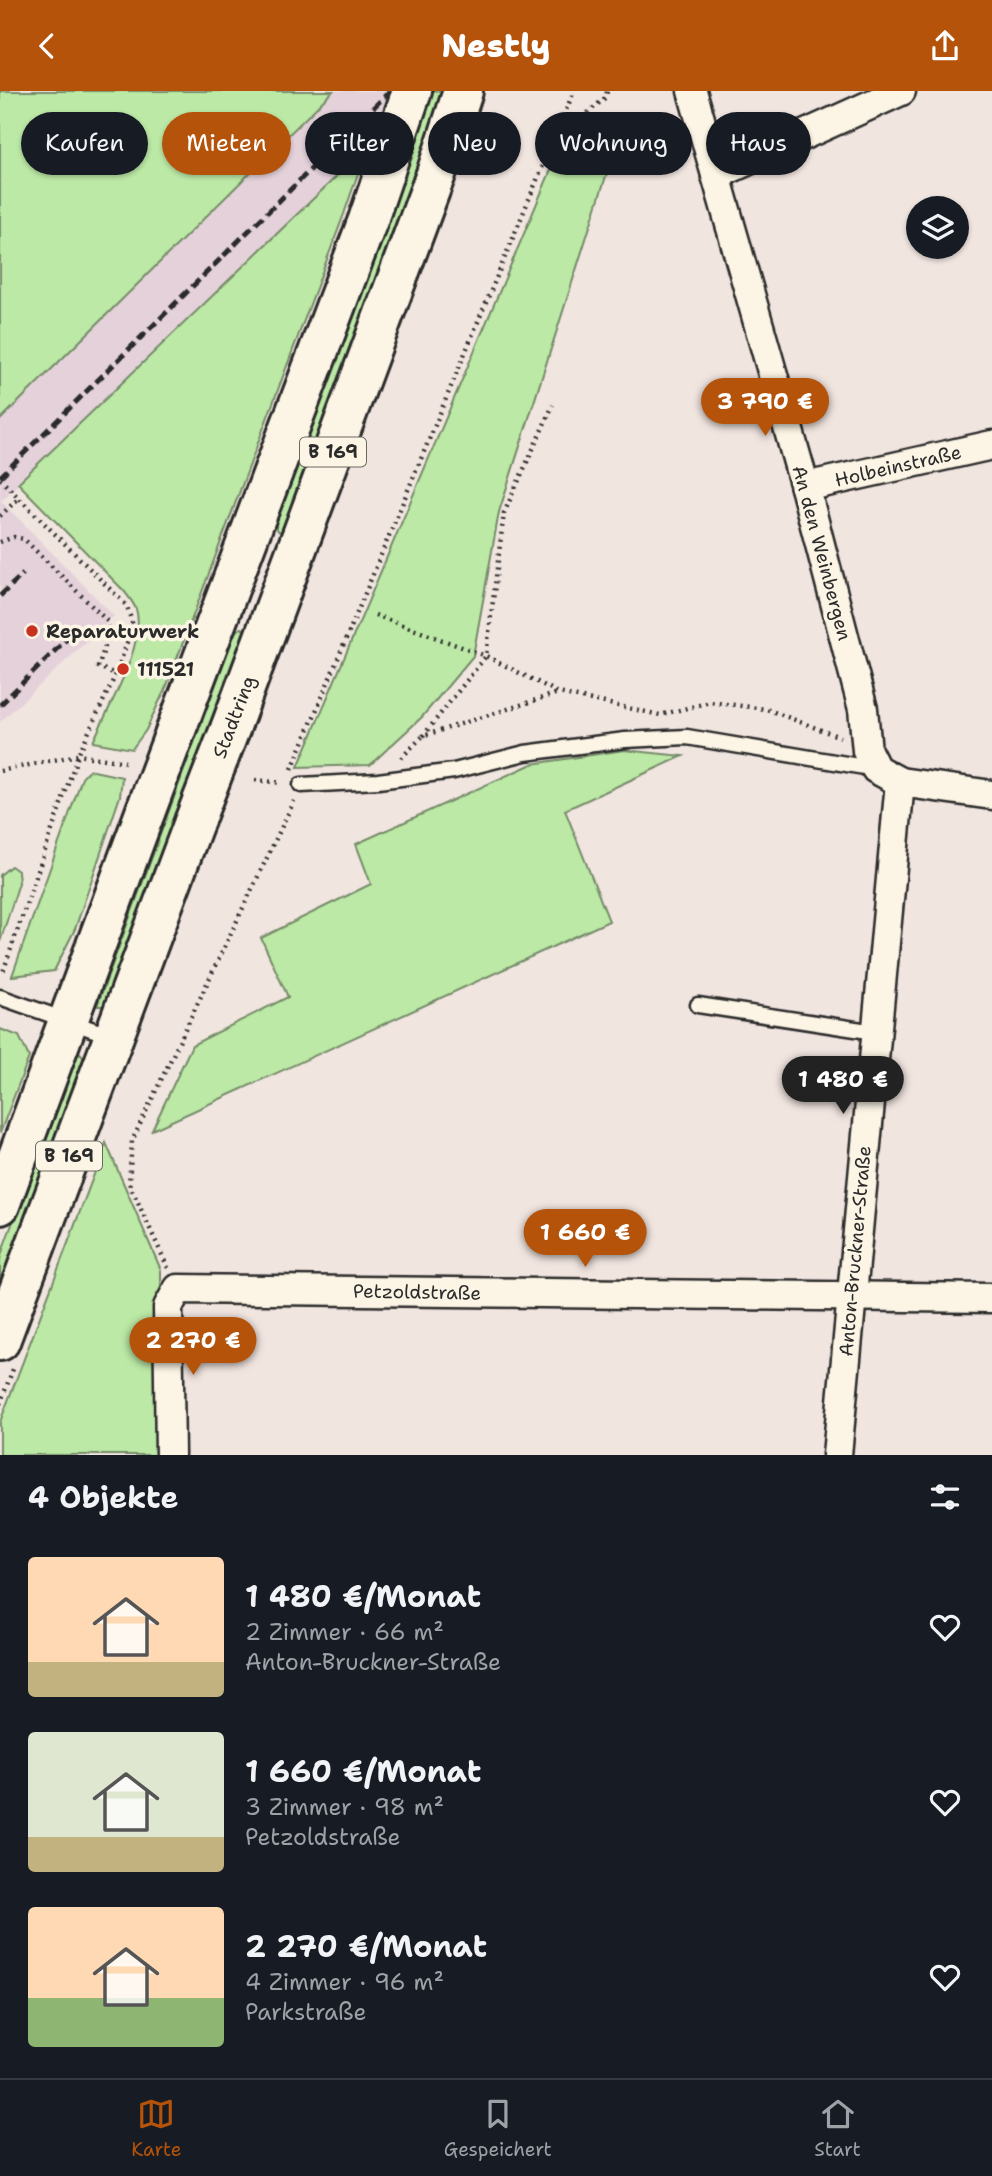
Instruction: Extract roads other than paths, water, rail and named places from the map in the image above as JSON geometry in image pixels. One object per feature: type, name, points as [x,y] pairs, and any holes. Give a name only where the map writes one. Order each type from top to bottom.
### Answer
[{"type":"main road","name":"B 169","points":[[0,1205],[178,722],[368,220],[412,91]]},
{"type":"main road","name":"Stadtring","points":[[0,1341],[436,174],[463,91]]},
{"type":"street","name":"An den Weinbergen","points":[[692,91],[706,140]]},
{"type":"street","points":[[811,132],[901,91]]},
{"type":"street","name":"An den Weinbergen","points":[[716,175],[881,767]]},
{"type":"street","name":"Holbeinstraße","points":[[805,487],[992,445]]},
{"type":"street","points":[[881,767],[992,795]]},
{"type":"street","name":"Anton-Bruckner-Straße","points":[[837,1455],[875,1032],[881,767]]},
{"type":"street","name":"Petzoldstraße","points":[[170,1455],[168,1307],[178,1289],[992,1298]]},
{"type":"lane","points":[[294,785],[378,781],[454,771],[524,753],[625,740],[687,737],[881,767]]},
{"type":"lane","points":[[0,996],[113,1037]]},
{"type":"lane","points":[[698,1005],[875,1032]]},
{"type":"railway","points":[[0,477],[390,91]]},
{"type":"railway","points":[[0,596],[23,574]]},
{"type":"railway","points":[[0,705],[79,627]]},
{"type":"place","name":"Reparaturwerk","points":[[32,631]]},
{"type":"place","name":"111521","points":[[123,669]]}]
